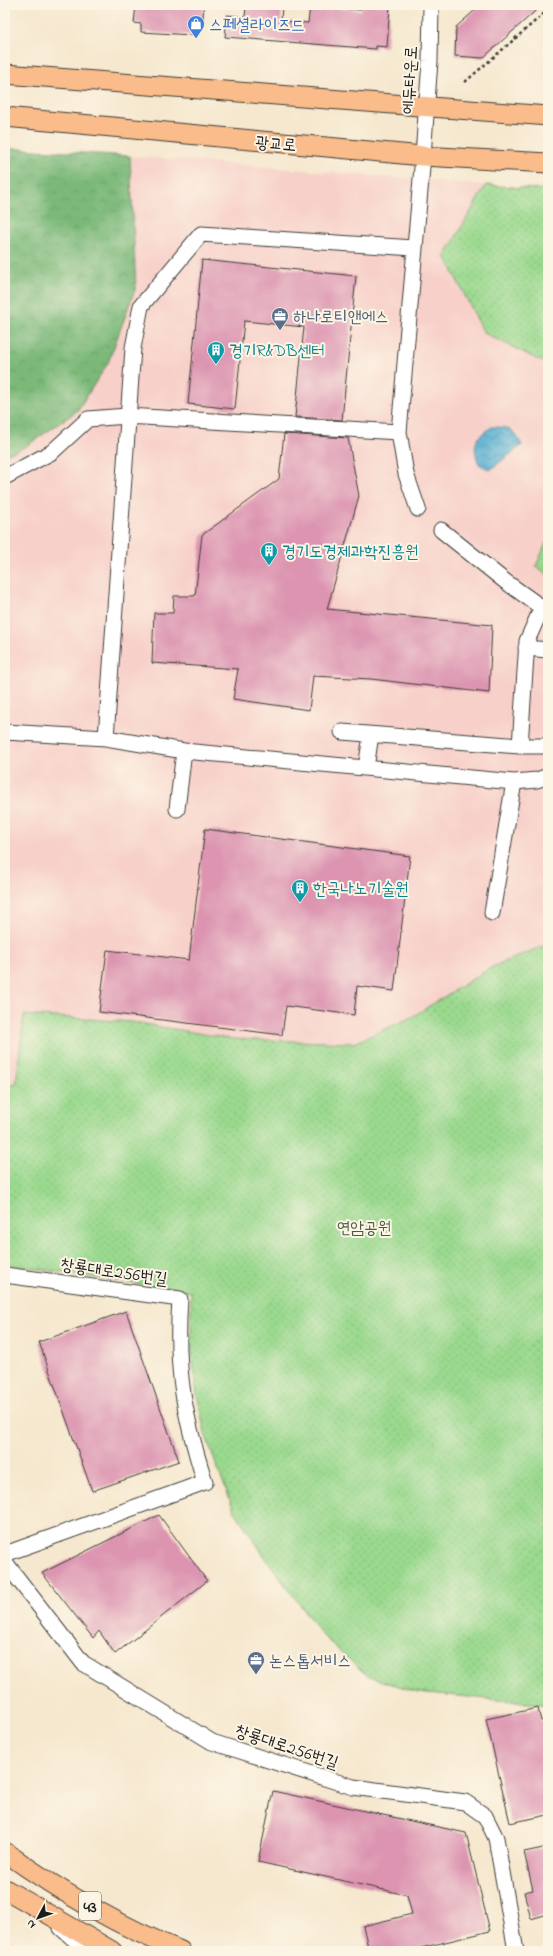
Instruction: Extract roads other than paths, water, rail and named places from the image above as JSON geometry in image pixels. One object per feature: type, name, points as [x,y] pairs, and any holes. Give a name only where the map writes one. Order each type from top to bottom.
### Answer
[{"type":"main road","points":[[5,74],[426,108],[548,116]]},
{"type":"main road","name":"광교로","points":[[5,117],[423,156],[548,163]]},
{"type":"main road","name":"43","points":[[5,1852],[72,1896],[143,1935],[181,1951]]},
{"type":"main road","name":"43","points":[[5,1889],[112,1951]]},
{"type":"street","name":"에듀타운로","points":[[418,508],[406,474],[399,432],[423,156],[430,61],[431,5]]},
{"type":"street","points":[[106,738],[127,416],[133,348],[141,306],[201,234],[414,248]]},
{"type":"street","points":[[5,477],[52,452],[88,419],[127,416],[399,432]]},
{"type":"street","points":[[441,530],[506,582],[545,609],[528,641],[526,648],[520,746]]},
{"type":"street","points":[[526,648],[548,650]]},
{"type":"street","points":[[5,732],[106,738],[184,751],[514,782],[537,780],[548,776]]},
{"type":"street","points":[[342,732],[520,746],[544,746],[548,744]]},
{"type":"street","points":[[366,768],[372,735]]},
{"type":"street","points":[[177,810],[184,751]]},
{"type":"street","points":[[492,913],[514,782]]},
{"type":"street","name":"창룡대로256번길","points":[[5,1275],[180,1299],[177,1338],[180,1380],[193,1445],[205,1482],[5,1554]]},
{"type":"street","name":"창룡대로256번길","points":[[5,1562],[83,1663],[212,1742],[353,1787],[465,1802],[485,1816],[496,1838],[516,1951]]},
{"type":"street","points":[[46,1914],[87,1951]]},
{"type":"water","points":[[492,427],[507,428],[516,435],[522,445],[490,470],[479,464],[475,447],[481,434]]},
{"type":"place","name":"스페셜라이즈드","points":[[196,39]]},
{"type":"place","name":"하나로티앤에스","points":[[280,331]]},
{"type":"place","name":"경기R&DB센터","points":[[216,365]]},
{"type":"place","name":"경기도경제과학진흥원","points":[[269,566]]},
{"type":"place","name":"한국나노기술원","points":[[300,903]]},
{"type":"place","name":"논스톱서비스","points":[[256,1675]]},
{"type":"park label","name":"연암공원","points":[[364,1227]]}]
